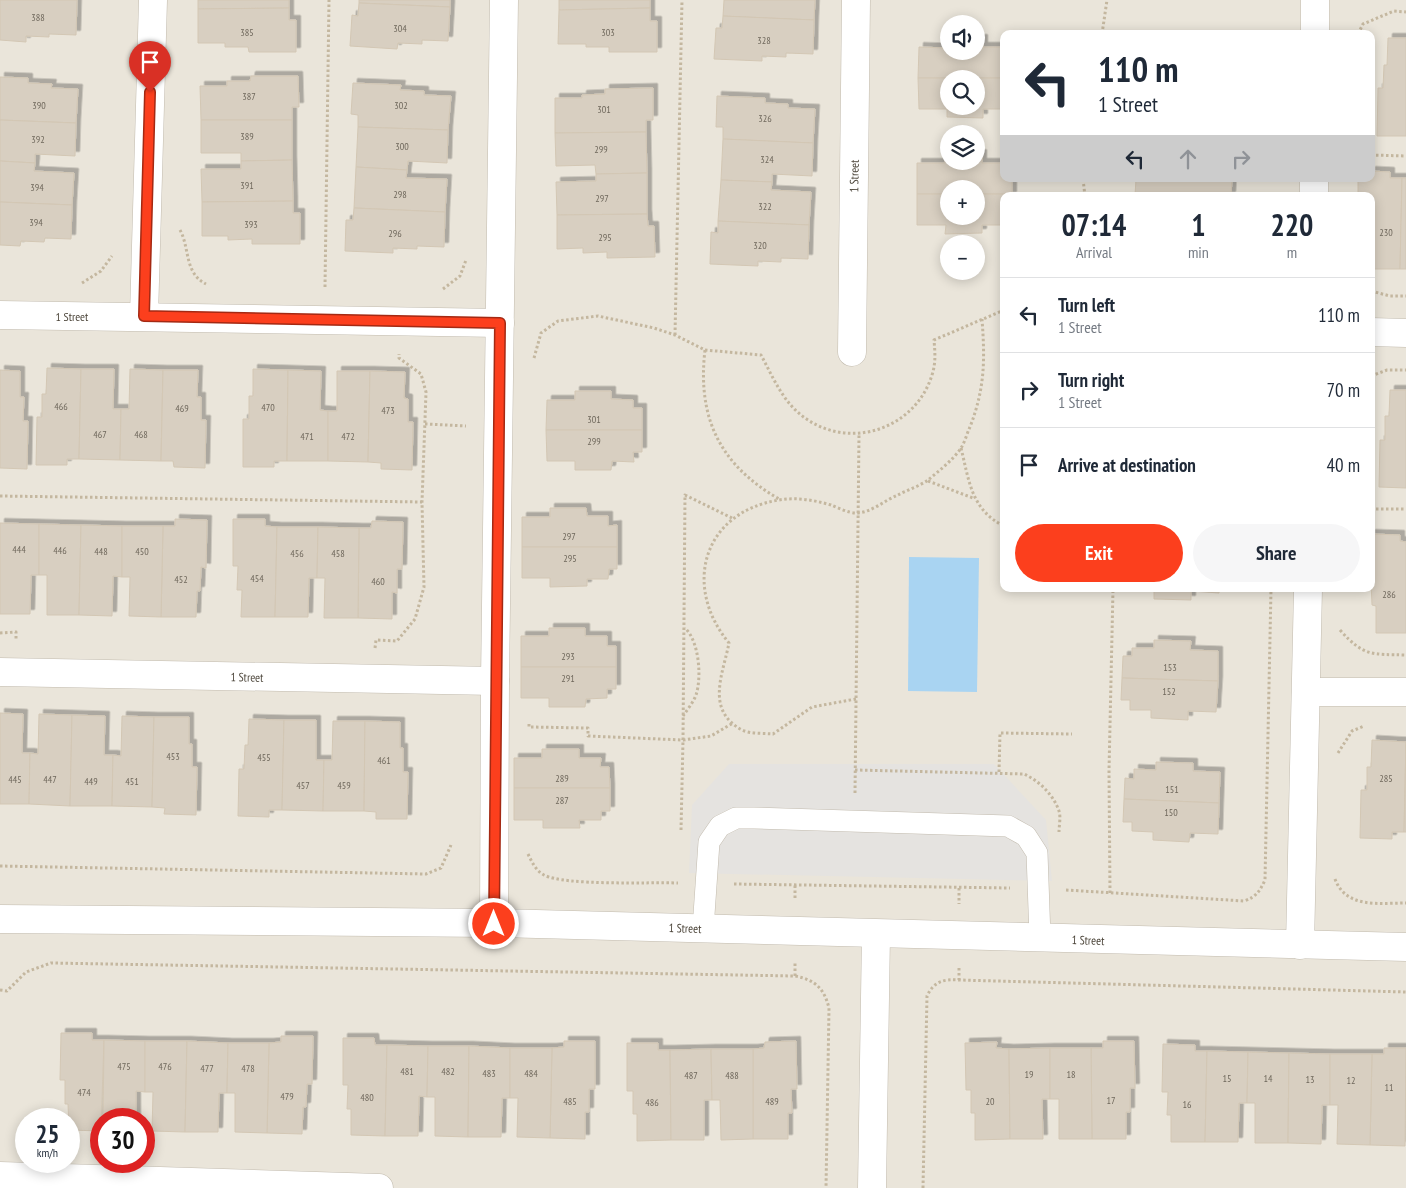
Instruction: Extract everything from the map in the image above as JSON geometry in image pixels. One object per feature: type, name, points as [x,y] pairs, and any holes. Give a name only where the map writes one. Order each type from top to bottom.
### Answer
[{"type":"street","points":[[144,316],[153,0]]},
{"type":"street","points":[[494,924],[495,681],[504,0]]},
{"type":"street","name":"1 Street","points":[[852,352],[856,0]]},
{"type":"street","points":[[1315,0],[1315,30]]},
{"type":"street","name":"1 Street","points":[[0,315],[500,323]]},
{"type":"street","points":[[1375,332],[1406,333]]},
{"type":"street","points":[[1300,945],[1308,592]]},
{"type":"street","name":"1 Street","points":[[0,672],[495,681]]},
{"type":"street","points":[[1306,692],[1406,692]]},
{"type":"street","name":"1 Street","points":[[0,919],[494,924],[1406,947]]},
{"type":"street","points":[[872,1188],[876,934]]},
{"type":"street","points":[[0,1176],[380,1188]]},
{"type":"lane","points":[[703,929],[709,842],[720,826],[736,818],[854,821],[1008,826],[1026,836],[1037,852],[1040,938]]},
{"type":"path","points":[[316,290],[325,290],[329,0]]},
{"type":"path","points":[[675,335],[682,0]]},
{"type":"path","points":[[1103,30],[1108,0]]},
{"type":"path","points":[[1360,30],[1363,24],[1394,12],[1406,12]]},
{"type":"path","points":[[1375,155],[1406,156]]},
{"type":"path","points":[[147,222],[176,222],[187,242],[186,253],[193,273],[202,283],[209,286]]},
{"type":"path","points":[[76,285],[92,278],[101,270],[116,249]]},
{"type":"path","points":[[438,290],[453,283],[460,276],[467,257]]},
{"type":"path","points":[[1375,292],[1390,296],[1406,296]]},
{"type":"path","points":[[533,368],[541,333],[558,321],[598,316],[675,335],[705,350],[761,355],[781,393],[793,408],[808,420],[841,433],[858,434],[891,425],[904,416],[926,390],[932,374],[935,357],[934,340],[1000,312]]},
{"type":"path","points":[[856,699],[812,707],[773,734],[743,731],[726,719],[720,703],[718,687],[729,643],[714,620],[707,602],[706,562],[712,544],[722,528],[732,518],[757,505],[780,500],[804,499],[856,513],[874,508],[927,481],[961,448],[979,402],[985,360],[982,319]]},
{"type":"path","points":[[373,679],[376,640],[397,641],[415,619],[424,587],[422,502],[426,392],[421,374],[399,358],[399,321]]},
{"type":"path","points":[[705,350],[702,372],[704,395],[708,417],[717,438],[743,474],[780,500]]},
{"type":"path","points":[[1375,374],[1387,370],[1406,370]]},
{"type":"path","points":[[425,424],[498,428]]},
{"type":"path","points":[[854,821],[858,434]]},
{"type":"path","points":[[961,448],[974,498],[990,520],[1000,524]]},
{"type":"path","points":[[927,481],[974,498]]},
{"type":"path","points":[[681,835],[685,495],[732,518]]},
{"type":"path","points":[[0,496],[422,502]]},
{"type":"path","points":[[1375,509],[1406,509]]},
{"type":"path","points":[[1110,893],[1109,771],[1113,592]]},
{"type":"path","points":[[706,884],[1038,888],[1244,901],[1254,897],[1261,890],[1264,880],[1272,592]]},
{"type":"path","points":[[683,717],[696,695],[698,683],[697,648],[692,635],[684,627]]},
{"type":"path","points":[[1337,627],[1356,648],[1376,654],[1406,655]]},
{"type":"path","points":[[529,720],[529,727],[588,728],[588,736],[683,740],[711,736],[733,723]]},
{"type":"path","points":[[1337,756],[1352,731],[1369,723]]},
{"type":"path","points":[[999,772],[1000,733],[1072,734]]},
{"type":"path","points":[[0,866],[426,874],[442,868],[451,845]]},
{"type":"path","points":[[524,847],[533,866],[543,875],[562,880],[680,883],[680,873]]},
{"type":"path","points":[[1334,870],[1338,887],[1351,899],[1367,903],[1406,903]]},
{"type":"path","points":[[0,990],[7,991],[26,972],[51,963],[785,976],[810,979],[820,986],[826,996],[829,1008],[826,1188]]},
{"type":"path","points":[[923,1188],[927,996],[937,982],[959,980],[1406,992]]},
{"type":"shaded area","points":[[0,0],[1406,0],[1406,1188],[0,1188]]},
{"type":"shaded area","points":[[729,764],[994,764],[1046,820],[1052,881],[689,873],[692,805]]},
{"type":"water","points":[[909,557],[979,558],[977,692],[908,691]]},
{"type":"building","points":[[0,0],[77,0],[76,35],[49,34],[49,37],[26,36],[26,42],[0,40]]},
{"type":"building","points":[[198,0],[289,0],[289,8],[198,9]]},
{"type":"building","points":[[359,0],[450,0],[450,7],[359,3]]},
{"type":"building","points":[[559,0],[650,0],[650,8],[559,10]]},
{"type":"building","points":[[724,0],[815,0],[814,20],[723,16]]},
{"type":"building","points":[[359,3],[450,7],[448,41],[422,40],[422,44],[398,43],[397,49],[350,46],[352,15],[358,16]]},
{"type":"building","points":[[289,8],[289,20],[296,20],[296,52],[249,52],[248,47],[225,47],[225,43],[198,43],[198,9]]},
{"type":"building","points":[[650,8],[650,21],[657,21],[657,52],[609,52],[609,47],[586,47],[586,44],[558,44],[559,10]]},
{"type":"building","points":[[723,16],[814,20],[813,54],[786,53],[786,57],[762,56],[762,61],[714,59],[716,28],[722,28]]},
{"type":"building","points":[[1388,38],[1406,38],[1406,136],[1377,136],[1378,88],[1383,88],[1384,65],[1387,65]]},
{"type":"building","points":[[919,47],[940,48],[940,60],[985,60],[985,47],[1000,47],[1000,78],[985,78],[985,70],[940,70],[940,78],[918,78]]},
{"type":"building","points":[[251,76],[298,76],[299,107],[292,107],[292,120],[201,120],[200,86],[227,86],[227,81],[250,81]]},
{"type":"building","points":[[0,77],[28,78],[28,83],[52,84],[51,88],[78,89],[76,123],[0,120]]},
{"type":"building","points":[[918,78],[940,78],[940,109],[919,109]]},
{"type":"building","points":[[985,78],[1000,78],[1000,109],[985,109]]},
{"type":"building","points":[[353,83],[401,85],[400,90],[424,91],[424,95],[451,96],[448,130],[358,127],[358,115],[351,114]]},
{"type":"building","points":[[653,88],[653,120],[646,120],[646,132],[555,133],[555,98],[582,98],[582,95],[605,94],[605,89]]},
{"type":"building","points":[[717,96],[765,98],[765,103],[788,104],[788,108],[815,109],[813,143],[723,139],[723,127],[716,127]]},
{"type":"building","points":[[947,115],[983,115],[983,118],[947,117]]},
{"type":"building","points":[[0,120],[76,123],[75,156],[35,154],[35,163],[0,161]]},
{"type":"building","points":[[201,120],[292,120],[292,160],[241,161],[241,153],[201,153]]},
{"type":"building","points":[[358,127],[448,130],[447,163],[408,161],[407,170],[356,167]]},
{"type":"building","points":[[646,132],[647,173],[596,174],[595,165],[556,166],[555,133]]},
{"type":"building","points":[[723,139],[813,143],[812,176],[772,174],[772,182],[721,180]]},
{"type":"building","points":[[292,160],[293,201],[202,202],[201,169],[241,169],[241,161]]},
{"type":"building","points":[[0,161],[35,163],[34,171],[74,173],[72,205],[0,202]]},
{"type":"building","points":[[917,163],[940,163],[940,170],[985,170],[985,163],[1000,163],[1000,182],[1012,182],[1012,192],[985,194],[985,180],[940,180],[940,194],[917,194]]},
{"type":"building","points":[[356,167],[407,170],[406,178],[447,179],[445,212],[354,208]]},
{"type":"building","points":[[1375,171],[1390,172],[1390,178],[1402,178],[1400,269],[1375,269],[1375,192],[1358,192],[1358,182],[1375,182]]},
{"type":"building","points":[[647,173],[647,214],[557,215],[556,182],[596,181],[596,174]]},
{"type":"building","points":[[1402,178],[1406,178],[1406,269],[1400,269]]},
{"type":"building","points":[[721,180],[772,182],[771,190],[811,192],[809,225],[718,221]]},
{"type":"building","points":[[1136,182],[1232,182],[1231,192],[1135,192]]},
{"type":"building","points":[[917,194],[940,194],[940,225],[917,225]]},
{"type":"building","points":[[985,194],[1000,194],[1000,225],[985,225]]},
{"type":"building","points":[[293,201],[293,213],[300,213],[300,244],[252,244],[252,239],[228,240],[228,236],[202,236],[202,202]]},
{"type":"building","points":[[0,202],[72,205],[71,239],[45,238],[44,242],[21,241],[20,246],[0,245]]},
{"type":"building","points":[[354,208],[445,212],[444,247],[417,246],[417,249],[393,248],[393,253],[345,251],[346,220],[353,220]]},
{"type":"building","points":[[647,214],[648,226],[654,226],[655,257],[607,258],[607,252],[583,253],[583,248],[557,249],[557,215]]},
{"type":"building","points":[[718,221],[809,225],[808,259],[781,258],[781,262],[758,261],[758,266],[710,264],[711,232],[718,233]]},
{"type":"building","points":[[946,225],[982,225],[982,233],[945,234]]},
{"type":"building","points":[[47,368],[81,369],[79,459],[67,459],[67,465],[36,465],[37,417],[42,417],[42,394],[46,394]]},
{"type":"building","points":[[81,369],[114,369],[113,409],[121,409],[120,460],[79,459]]},
{"type":"building","points":[[130,369],[163,370],[161,461],[120,460],[121,409],[129,409]]},
{"type":"building","points":[[253,369],[288,370],[287,461],[274,461],[274,467],[243,467],[243,419],[249,419],[249,396],[253,396]]},
{"type":"building","points":[[0,370],[20,371],[20,397],[24,397],[23,421],[28,421],[27,469],[0,468]]},
{"type":"building","points":[[163,370],[198,370],[197,397],[201,397],[201,420],[206,420],[205,468],[174,467],[173,461],[161,461]]},
{"type":"building","points":[[288,370],[321,371],[320,410],[328,411],[328,461],[287,461]]},
{"type":"building","points":[[337,371],[370,371],[368,462],[328,461],[328,411],[337,411]]},
{"type":"building","points":[[370,371],[405,372],[404,398],[408,399],[408,422],[413,422],[412,470],[381,469],[381,463],[368,462]]},
{"type":"building","points":[[1390,390],[1406,390],[1406,488],[1379,487],[1380,440],[1385,440],[1385,416],[1389,416]]},
{"type":"building","points":[[575,391],[611,391],[611,399],[633,400],[633,408],[642,408],[642,430],[546,430],[547,400],[575,400]]},
{"type":"building","points":[[546,430],[642,430],[642,452],[633,452],[634,462],[612,461],[611,470],[575,470],[575,461],[547,461]]},
{"type":"building","points":[[550,508],[586,508],[587,516],[608,516],[608,526],[617,525],[617,547],[522,547],[522,517],[550,517]]},
{"type":"building","points":[[175,519],[207,520],[206,568],[201,567],[200,591],[197,591],[196,617],[161,617],[163,526],[175,526]]},
{"type":"building","points":[[233,519],[265,519],[265,526],[277,527],[275,617],[241,617],[242,590],[237,590],[238,566],[233,566]]},
{"type":"building","points":[[372,521],[403,522],[402,569],[397,569],[397,593],[392,592],[392,619],[358,618],[359,528],[371,528]]},
{"type":"building","points":[[0,523],[39,524],[39,575],[31,575],[30,614],[0,614]]},
{"type":"building","points":[[39,524],[81,525],[79,615],[47,615],[47,575],[39,575]]},
{"type":"building","points":[[81,525],[122,526],[122,577],[113,576],[112,616],[79,615]]},
{"type":"building","points":[[122,526],[163,526],[161,617],[129,616],[130,577],[122,577]]},
{"type":"building","points":[[277,527],[318,527],[317,578],[309,578],[308,617],[275,617]]},
{"type":"building","points":[[318,527],[359,528],[358,618],[324,618],[325,578],[317,578]]},
{"type":"building","points":[[1375,534],[1400,535],[1400,541],[1406,542],[1406,633],[1376,633],[1376,606],[1372,605],[1371,592],[1375,592]]},
{"type":"building","points":[[522,547],[617,547],[617,569],[609,569],[608,579],[587,579],[587,586],[550,587],[550,578],[522,578]]},
{"type":"building","points":[[1154,592],[1191,592],[1191,600],[1154,599]]},
{"type":"building","points":[[549,628],[585,628],[585,636],[607,636],[607,646],[616,646],[616,667],[521,667],[521,636],[549,636]]},
{"type":"building","points":[[1154,640],[1191,641],[1190,650],[1218,651],[1218,681],[1122,678],[1123,656],[1132,656],[1132,648],[1154,648]]},
{"type":"building","points":[[521,667],[616,667],[616,689],[607,689],[607,698],[586,699],[585,707],[549,707],[549,698],[521,698]]},
{"type":"building","points":[[1122,678],[1218,681],[1216,712],[1188,711],[1188,720],[1151,718],[1151,710],[1130,710],[1130,700],[1121,700]]},
{"type":"building","points":[[0,713],[23,714],[22,753],[30,753],[29,804],[0,804]]},
{"type":"building","points":[[39,714],[72,715],[70,806],[29,804],[30,753],[38,754]]},
{"type":"building","points":[[72,715],[105,716],[104,755],[113,755],[112,806],[70,806]]},
{"type":"building","points":[[122,716],[154,717],[152,807],[112,806],[113,755],[121,756]]},
{"type":"building","points":[[154,717],[189,717],[189,744],[192,744],[192,767],[197,767],[196,815],[164,814],[165,808],[152,807]]},
{"type":"building","points":[[249,719],[284,720],[282,810],[269,810],[269,817],[238,816],[239,769],[244,769],[245,745],[248,745]]},
{"type":"building","points":[[284,720],[316,720],[316,760],[324,760],[323,811],[282,810]]},
{"type":"building","points":[[333,721],[365,721],[364,811],[323,811],[324,760],[332,760]]},
{"type":"building","points":[[365,721],[400,722],[400,748],[403,748],[403,772],[408,772],[407,819],[376,819],[376,812],[364,811]]},
{"type":"building","points":[[1372,740],[1406,742],[1404,832],[1392,832],[1392,839],[1360,838],[1361,790],[1367,790],[1367,767],[1371,767]]},
{"type":"building","points":[[1406,742],[1406,832],[1404,832]]},
{"type":"building","points":[[542,749],[579,749],[579,758],[601,758],[600,767],[609,767],[610,788],[514,788],[514,758],[542,758]]},
{"type":"building","points":[[1156,762],[1193,763],[1193,771],[1220,772],[1219,803],[1124,799],[1125,778],[1134,779],[1134,769],[1156,770]]},
{"type":"building","points":[[514,788],[610,788],[610,811],[601,811],[601,820],[579,820],[580,828],[543,828],[543,820],[514,820]]},
{"type":"building","points":[[1124,799],[1219,803],[1218,834],[1190,833],[1189,842],[1153,840],[1153,832],[1132,831],[1132,822],[1123,822]]},
{"type":"building","points":[[61,1033],[92,1033],[92,1040],[104,1040],[102,1108],[90,1108],[90,1131],[80,1130],[80,1108],[68,1108],[68,1104],[65,1104],[65,1080],[60,1080]]},
{"type":"building","points":[[281,1036],[313,1036],[312,1084],[307,1084],[306,1107],[303,1107],[302,1134],[267,1133],[269,1043],[281,1042]]},
{"type":"building","points":[[343,1038],[374,1038],[375,1045],[387,1045],[385,1136],[351,1135],[351,1109],[347,1109],[348,1085],[343,1085]]},
{"type":"building","points":[[104,1040],[145,1041],[145,1092],[136,1091],[136,1108],[103,1108]]},
{"type":"building","points":[[145,1041],[187,1041],[185,1132],[155,1131],[153,1092],[145,1092]]},
{"type":"building","points":[[187,1041],[228,1043],[227,1093],[219,1093],[218,1132],[185,1132]]},
{"type":"building","points":[[564,1041],[595,1041],[595,1089],[589,1089],[589,1112],[585,1112],[585,1139],[550,1138],[552,1048],[564,1047]]},
{"type":"building","points":[[796,1041],[797,1089],[791,1089],[792,1113],[788,1113],[788,1139],[753,1139],[753,1049],[764,1048],[765,1042]]},
{"type":"building","points":[[1103,1041],[1134,1041],[1135,1088],[1130,1088],[1130,1112],[1126,1112],[1126,1139],[1092,1139],[1091,1048],[1103,1048]]},
{"type":"building","points":[[997,1042],[996,1048],[1009,1049],[1010,1139],[975,1140],[975,1113],[971,1113],[971,1090],[966,1090],[965,1043]]},
{"type":"building","points":[[228,1043],[269,1043],[267,1133],[235,1132],[235,1093],[227,1093]]},
{"type":"building","points":[[627,1043],[658,1043],[658,1050],[670,1050],[671,1140],[637,1141],[637,1114],[633,1114],[633,1091],[627,1091]]},
{"type":"building","points":[[1163,1044],[1195,1045],[1195,1051],[1207,1051],[1205,1142],[1171,1142],[1171,1115],[1167,1115],[1168,1092],[1162,1092]]},
{"type":"building","points":[[387,1045],[428,1046],[427,1097],[419,1096],[418,1136],[385,1136]]},
{"type":"building","points":[[428,1046],[469,1046],[468,1137],[435,1136],[435,1097],[427,1097]]},
{"type":"building","points":[[469,1046],[510,1048],[510,1098],[502,1098],[501,1137],[468,1137]]},
{"type":"building","points":[[510,1048],[552,1048],[550,1138],[517,1137],[518,1098],[510,1098]]},
{"type":"building","points":[[1050,1048],[1050,1099],[1042,1099],[1043,1139],[1010,1139],[1009,1049]]},
{"type":"building","points":[[1050,1048],[1091,1048],[1092,1139],[1059,1139],[1059,1099],[1050,1099]]},
{"type":"building","points":[[1384,1048],[1406,1048],[1405,1146],[1370,1145],[1372,1054],[1384,1054]]},
{"type":"building","points":[[711,1049],[712,1100],[704,1100],[704,1140],[671,1140],[670,1050]]},
{"type":"building","points":[[711,1049],[753,1049],[753,1139],[721,1140],[720,1100],[712,1100]]},
{"type":"building","points":[[1207,1051],[1248,1052],[1247,1103],[1239,1103],[1238,1142],[1205,1142]]},
{"type":"building","points":[[1248,1052],[1289,1053],[1288,1143],[1255,1143],[1255,1103],[1247,1103]]},
{"type":"building","points":[[1289,1053],[1330,1054],[1330,1105],[1322,1105],[1321,1144],[1288,1143]]},
{"type":"building","points":[[1330,1054],[1372,1054],[1370,1145],[1337,1144],[1338,1105],[1330,1105]]},
{"type":"route","points":[[150,92],[144,316],[500,323],[494,924]]}]
